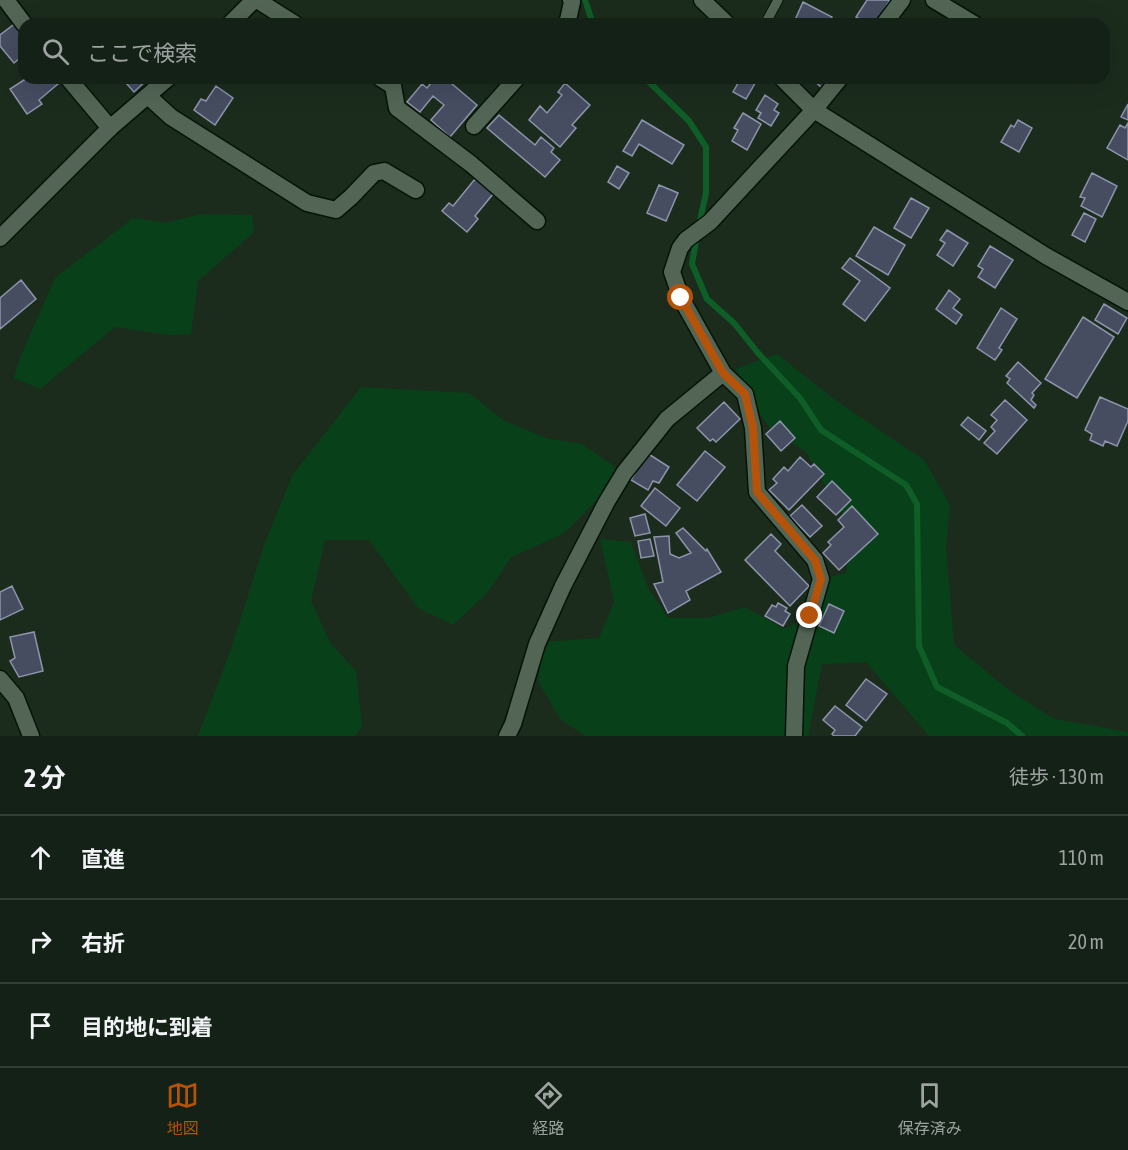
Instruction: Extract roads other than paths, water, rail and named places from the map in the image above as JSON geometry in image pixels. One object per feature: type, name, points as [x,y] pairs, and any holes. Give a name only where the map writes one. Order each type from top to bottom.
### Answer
[{"type":"street","points":[[6,0],[20,18]]},
{"type":"street","points":[[236,18],[255,0],[285,18]]},
{"type":"street","points":[[568,18],[571,0]]},
{"type":"street","points":[[702,0],[722,18]]},
{"type":"street","points":[[888,18],[902,0]]},
{"type":"street","points":[[934,0],[964,18]]},
{"type":"street","points":[[73,84],[110,128]]},
{"type":"street","points":[[0,238],[110,128],[161,84]]},
{"type":"street","points":[[390,84],[393,86],[397,108],[471,164],[537,221]]},
{"type":"street","points":[[474,126],[512,84]]},
{"type":"street","points":[[788,84],[814,110],[1046,256],[1128,302]]},
{"type":"street","points":[[794,736],[796,666],[821,579],[815,560],[757,492],[753,428],[745,394],[723,373],[681,298],[672,272],[680,248],[686,240],[710,222],[814,110],[835,84]]},
{"type":"street","points":[[148,96],[171,117],[307,203],[336,210],[374,172],[384,171],[416,190]]},
{"type":"street","points":[[507,736],[513,724],[537,644],[563,586],[606,503],[624,473],[667,419],[723,373]]},
{"type":"street","points":[[0,679],[16,698],[31,736]]},
{"type":"lane","points":[[768,18],[778,0]]},
{"type":"waterway","points":[[585,0],[591,18]]},
{"type":"waterway","points":[[651,84],[689,121],[706,147],[706,193],[699,225]]},
{"type":"waterway","points":[[697,235],[692,264],[707,299],[734,323],[758,353],[800,398],[821,430],[906,485],[917,504],[919,646],[937,687],[1007,723],[1022,736]]}]
